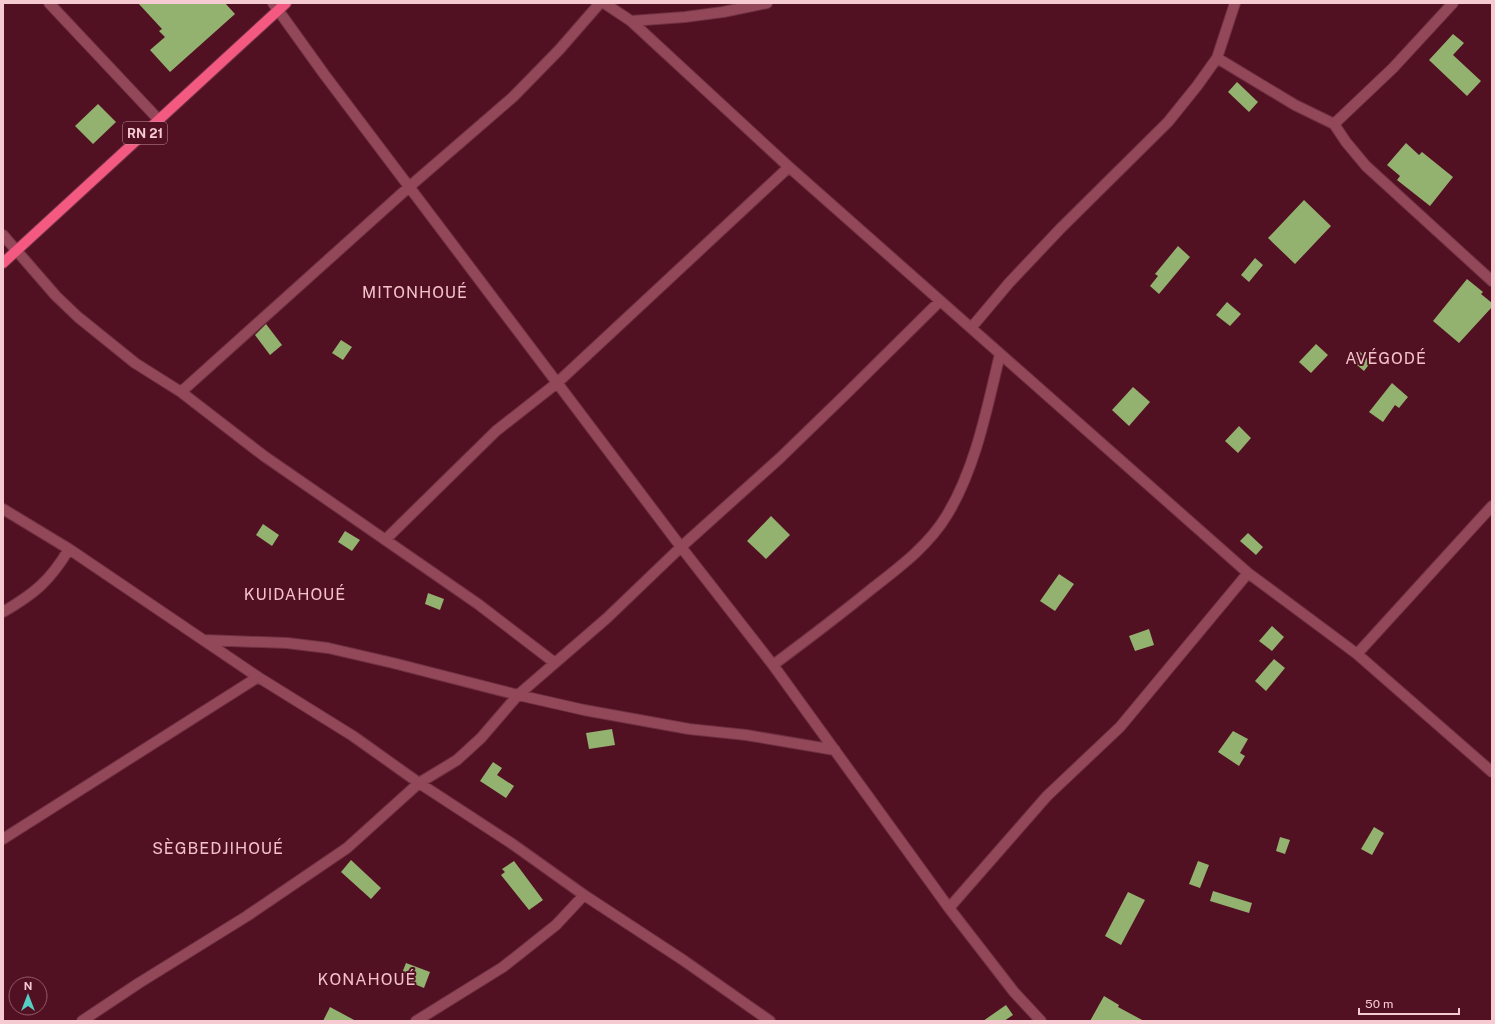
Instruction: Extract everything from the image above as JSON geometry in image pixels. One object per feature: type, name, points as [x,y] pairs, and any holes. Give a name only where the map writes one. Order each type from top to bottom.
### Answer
[{"type":"main road","name":"RN 21","points":[[3,263],[159,120],[279,5]]},
{"type":"street","points":[[49,3],[159,120]]},
{"type":"street","points":[[181,392],[409,187],[513,97],[559,50],[600,3]]},
{"type":"street","points":[[604,3],[631,21],[789,167],[1248,573],[1357,654],[1492,772]]},
{"type":"street","points":[[631,21],[692,16],[767,3]]},
{"type":"street","points":[[971,328],[1009,283],[1060,229],[1168,122],[1197,86],[1216,58],[1235,3]]},
{"type":"street","points":[[1334,124],[1393,68],[1453,3]]},
{"type":"street","points":[[279,5],[324,74],[681,547],[773,664],[949,908],[1014,992],[1041,1021]]},
{"type":"street","points":[[1216,58],[1295,104],[1334,124],[1346,142],[1366,166],[1492,281]]},
{"type":"street","points":[[386,540],[496,431],[557,383],[789,167]]},
{"type":"street","points":[[3,235],[56,296],[78,317],[135,363],[181,392],[264,456],[478,604],[555,663]]},
{"type":"street","points":[[82,1021],[139,983],[247,916],[347,848],[419,783],[457,760],[481,738],[518,695],[607,618],[681,547],[786,452],[940,301]]},
{"type":"street","points":[[773,664],[849,608],[921,549],[947,516],[965,479],[985,417],[1000,354]]},
{"type":"street","points":[[1357,654],[1492,506]]},
{"type":"street","points":[[3,509],[69,549],[258,677],[353,736],[419,783],[511,843],[584,895],[683,960],[770,1021]]},
{"type":"street","points":[[3,612],[24,600],[47,581],[62,562],[69,549]]},
{"type":"street","points":[[949,908],[1047,796],[1120,727],[1248,573]]},
{"type":"street","points":[[204,640],[287,643],[328,648],[584,710],[689,729],[746,735],[835,750]]},
{"type":"street","points":[[3,839],[258,677]]},
{"type":"street","points":[[416,1021],[503,967],[556,925],[584,895]]},
{"type":"building","points":[[138,3],[225,3],[235,14],[170,72],[150,50],[165,37],[159,31],[162,29]]},
{"type":"building","points":[[1453,34],[1464,43],[1453,55],[1481,81],[1467,96],[1429,60]]},
{"type":"building","points":[[1237,82],[1258,102],[1249,112],[1228,92]]},
{"type":"building","points":[[98,104],[116,122],[93,144],[75,126]]},
{"type":"building","points":[[1406,143],[1419,155],[1422,152],[1453,177],[1430,206],[1397,180],[1400,176],[1387,165]]},
{"type":"building","points":[[1304,200],[1331,226],[1295,264],[1268,238]]},
{"type":"building","points":[[1178,246],[1190,257],[1159,294],[1150,286],[1158,276],[1155,274]]},
{"type":"building","points":[[1255,258],[1263,265],[1249,282],[1241,275]]},
{"type":"building","points":[[1467,279],[1483,292],[1481,294],[1492,303],[1492,307],[1459,343],[1433,321]]},
{"type":"building","points":[[1227,302],[1241,314],[1230,326],[1216,315]]},
{"type":"building","points":[[266,324],[282,345],[270,355],[255,335]]},
{"type":"building","points":[[341,340],[352,347],[343,360],[332,353]]},
{"type":"building","points":[[1316,344],[1328,355],[1311,373],[1299,362]]},
{"type":"building","points":[[1359,351],[1371,362],[1364,371],[1351,360]]},
{"type":"building","points":[[1392,383],[1408,397],[1399,408],[1395,405],[1383,422],[1369,412]]},
{"type":"building","points":[[1133,387],[1150,402],[1129,426],[1112,410]]},
{"type":"building","points":[[1239,426],[1251,438],[1238,453],[1225,441]]},
{"type":"building","points":[[771,516],[790,535],[766,559],[747,541]]},
{"type":"building","points":[[263,524],[279,535],[272,546],[256,535]]},
{"type":"building","points":[[345,531],[360,540],[352,551],[338,542]]},
{"type":"building","points":[[1248,533],[1263,547],[1256,555],[1240,541]]},
{"type":"building","points":[[1059,574],[1074,584],[1055,611],[1040,601]]},
{"type":"building","points":[[428,593],[444,599],[440,610],[425,604]]},
{"type":"building","points":[[1272,626],[1284,637],[1272,651],[1259,641]]},
{"type":"building","points":[[1149,629],[1154,645],[1135,651],[1129,636]]},
{"type":"building","points":[[1274,659],[1285,668],[1266,691],[1255,681]]},
{"type":"building","points":[[612,729],[615,745],[589,749],[586,733]]},
{"type":"building","points":[[1233,731],[1248,739],[1240,753],[1245,756],[1239,766],[1218,752]]},
{"type":"building","points":[[493,762],[502,768],[497,775],[514,786],[506,798],[480,781]]},
{"type":"building","points":[[1374,827],[1384,833],[1372,855],[1361,849]]},
{"type":"building","points":[[1280,837],[1290,840],[1285,854],[1276,851]]},
{"type":"building","points":[[351,860],[381,888],[371,899],[341,872]]},
{"type":"building","points":[[514,861],[543,900],[529,910],[501,875],[505,872],[502,869]]},
{"type":"building","points":[[1198,861],[1209,865],[1200,888],[1189,884]]},
{"type":"building","points":[[1213,891],[1252,903],[1249,913],[1210,901]]},
{"type":"building","points":[[1128,892],[1145,900],[1121,945],[1105,936]]},
{"type":"building","points":[[406,963],[430,972],[424,988],[400,978]]},
{"type":"building","points":[[1104,996],[1119,1005],[1118,1007],[1144,1021],[1090,1021]]},
{"type":"building","points":[[1006,1005],[1013,1015],[1004,1021],[983,1021]]},
{"type":"building","points":[[330,1007],[356,1021],[323,1021]]},
{"type":"district","name":"MITONHOUÉ","points":[[415,292]]},
{"type":"district","name":"AVÉGODÉ","points":[[1386,358]]},
{"type":"district","name":"KUIDAHOUÉ","points":[[295,594]]},
{"type":"district","name":"SÈGBEDJIHOUÉ","points":[[218,848]]},
{"type":"district","name":"KONAHOUÉ","points":[[367,979]]}]
